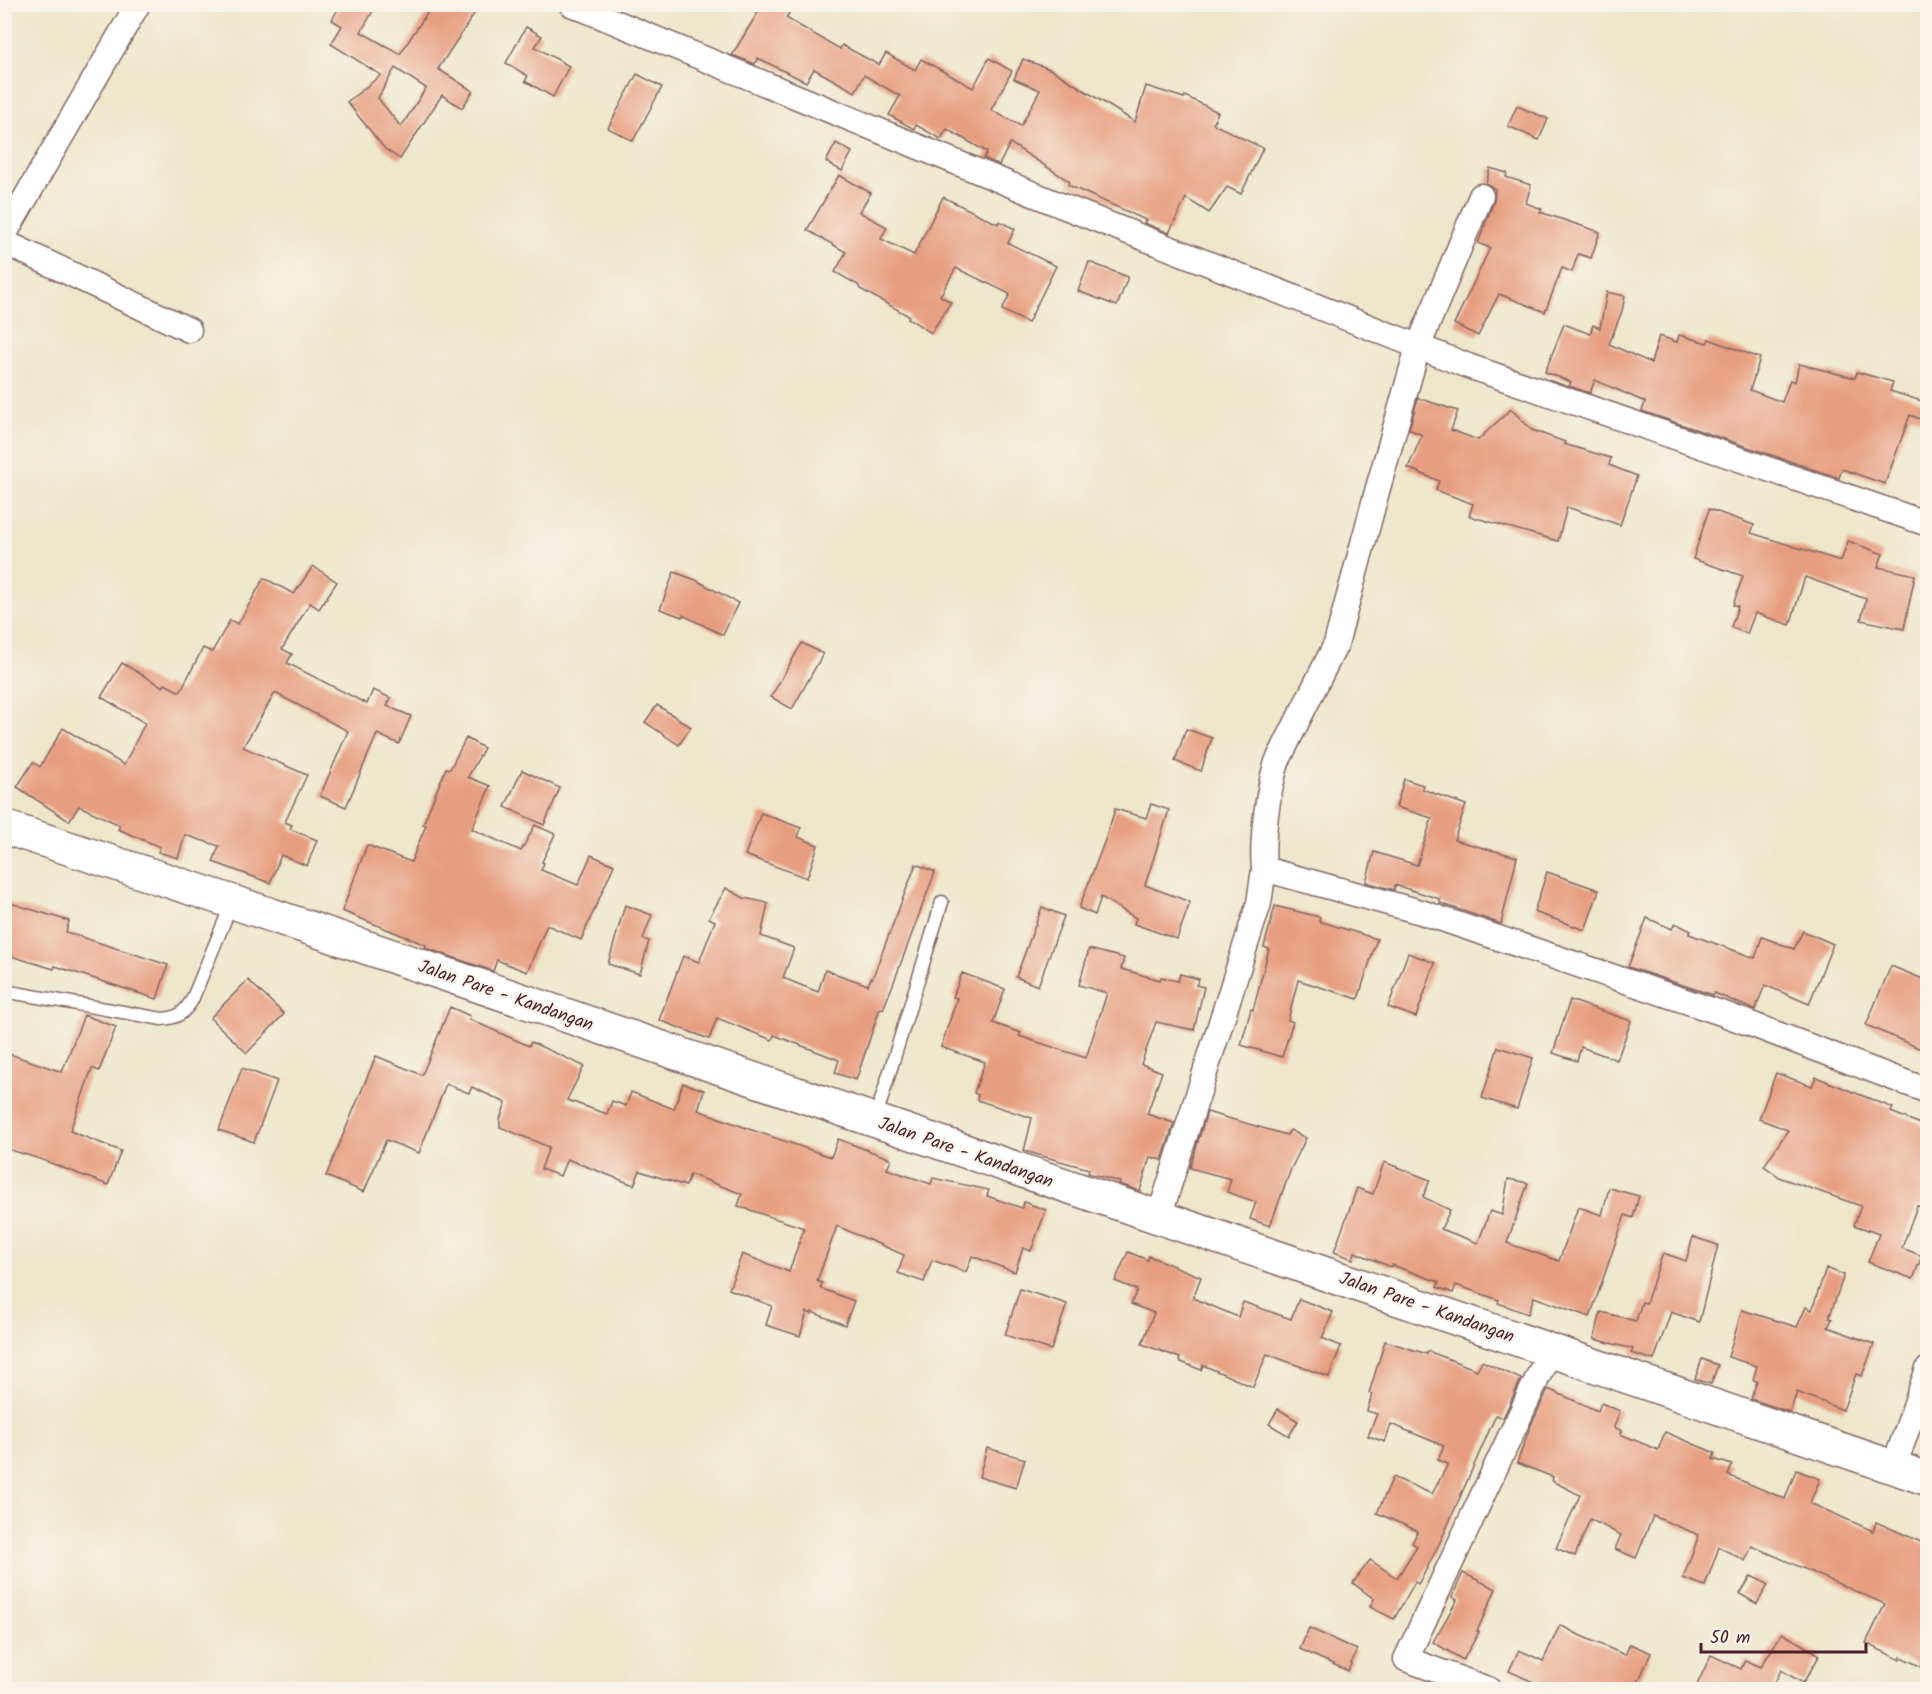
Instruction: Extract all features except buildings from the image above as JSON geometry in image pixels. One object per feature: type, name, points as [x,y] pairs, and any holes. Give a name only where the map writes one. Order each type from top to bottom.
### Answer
[{"type":"main road","name":"Jalan Pare - Kandangan","points":[[4,827],[233,902],[1928,1479]]},
{"type":"street","points":[[4,235],[138,4]]},
{"type":"street","points":[[571,4],[1060,205],[1418,347],[1928,524]]},
{"type":"street","points":[[1159,1217],[1259,903],[1272,778],[1277,762],[1336,644],[1418,347],[1481,196]]},
{"type":"street","points":[[4,242],[189,330]]},
{"type":"street","points":[[1264,869],[1466,927],[1724,1014],[1928,1091]]},
{"type":"street","points":[[1490,1689],[1406,1659],[1551,1349]]},
{"type":"street","points":[[1894,1467],[1928,1369]]},
{"type":"lane","points":[[4,991],[162,1019],[174,1018],[185,1012],[192,1000],[233,902]]},
{"type":"lane","points":[[875,1121],[942,902]]}]
